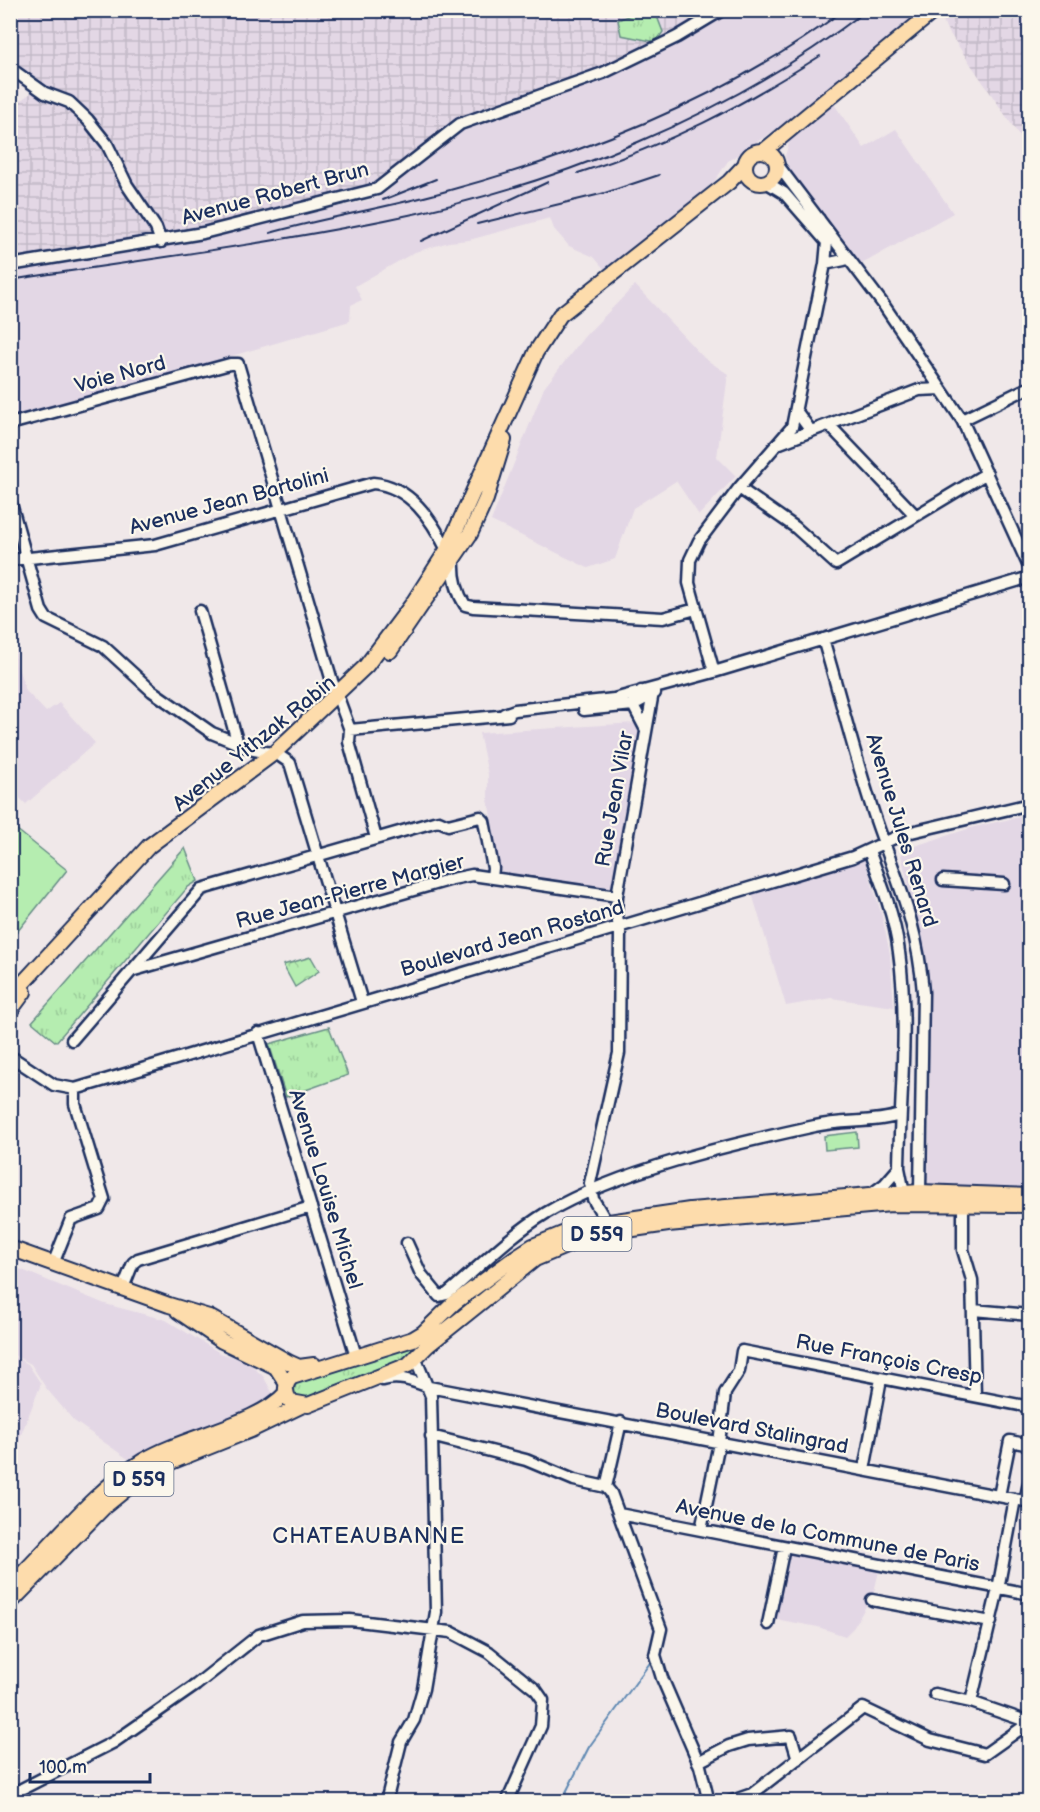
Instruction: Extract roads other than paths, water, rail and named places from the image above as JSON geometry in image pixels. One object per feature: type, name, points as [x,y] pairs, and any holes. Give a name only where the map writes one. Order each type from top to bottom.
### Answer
[{"type":"main road","points":[[729,182],[750,179],[766,182],[774,175],[772,159],[784,137],[935,10]]},
{"type":"main road","points":[[750,179],[745,165],[754,152],[772,159]]},
{"type":"main road","name":"Avenue Yithzak Rabin","points":[[10,1011],[25,991],[107,900],[165,841],[277,754],[377,667],[414,617],[441,575],[453,551],[484,469],[536,352],[560,315],[729,182],[745,165]]},
{"type":"main road","name":"Avenue Yithzak Rabin","points":[[453,551],[471,534],[486,499],[509,414]]},
{"type":"main road","name":"Avenue Yithzak Rabin","points":[[339,699],[441,575]]},
{"type":"main road","name":"Avenue Yithzak Rabin","points":[[10,997],[149,846],[277,754]]},
{"type":"main road","name":"D 559","points":[[406,1341],[423,1333],[454,1303],[533,1246],[591,1224],[690,1210],[870,1195],[963,1199],[1029,1205]]},
{"type":"main road","name":"D 559","points":[[963,1199],[1029,1196]]},
{"type":"main road","name":"D 559","points":[[415,1357],[524,1268],[570,1243],[609,1232],[668,1224],[891,1204],[914,1197]]},
{"type":"main road","points":[[10,1248],[209,1317],[299,1367],[335,1363]]},
{"type":"main road","points":[[169,1305],[222,1341],[276,1367],[291,1402],[301,1406],[408,1365],[415,1357],[414,1347],[406,1341],[356,1356],[292,1377],[286,1388]]},
{"type":"main road","name":"D 559","points":[[10,1586],[124,1473],[160,1452],[262,1412],[286,1388]]},
{"type":"main road","name":"D 559","points":[[10,1603],[105,1506],[136,1481],[166,1464],[251,1430],[301,1406]]},
{"type":"street","name":"Avenue Robert Brun","points":[[10,265],[161,242],[377,189],[460,124],[603,73],[677,37],[722,10]]},
{"type":"street","points":[[10,68],[45,93],[69,102],[88,120],[107,144],[128,185],[156,228],[161,242]]},
{"type":"street","points":[[772,159],[857,270],[962,420],[1029,569]]},
{"type":"street","points":[[766,182],[784,193],[844,260],[857,270]]},
{"type":"street","points":[[714,672],[689,583],[690,560],[699,541],[739,488],[780,443],[790,429],[797,412],[825,264],[827,242],[819,219]]},
{"type":"street","points":[[825,264],[844,260]]},
{"type":"street","name":"Voie Nord","points":[[10,424],[230,364],[239,365],[282,508]]},
{"type":"street","points":[[919,390],[930,372]]},
{"type":"street","points":[[962,420],[1029,387]]},
{"type":"street","points":[[780,443],[809,431],[830,426],[919,390],[941,389]]},
{"type":"street","points":[[797,412],[809,431]]},
{"type":"street","points":[[830,426],[915,515]]},
{"type":"street","points":[[790,429],[809,431]]},
{"type":"street","points":[[739,488],[795,527],[836,564],[987,473]]},
{"type":"street","name":"Avenue Jean Bartolini","points":[[10,560],[155,545],[357,486],[386,485],[398,488],[423,512],[453,551]]},
{"type":"street","points":[[10,500],[41,610],[46,618],[103,646],[152,691],[212,733],[238,744],[277,754],[290,763],[362,1002]]},
{"type":"street","points":[[282,508],[350,729],[349,742],[376,838]]},
{"type":"street","points":[[453,551],[441,575],[465,605],[663,618],[696,609]]},
{"type":"street","points":[[504,714],[515,710],[593,703],[643,693],[1029,577]]},
{"type":"street","points":[[200,611],[238,744]]},
{"type":"street","name":"Avenue Jules Renard","points":[[823,639],[885,843],[907,902],[915,932],[923,992],[914,1197]]},
{"type":"street","points":[[350,729],[504,714],[519,716],[633,705],[643,693]]},
{"type":"street","name":"Rue Jean Vilar","points":[[591,1224],[591,1176],[619,1053],[619,928],[616,896],[646,730],[643,693]]},
{"type":"street","points":[[633,705],[646,730]]},
{"type":"street","name":"Boulevard Jean Rostand","points":[[75,1089],[362,1002],[619,928],[869,851],[903,834],[1029,804]]},
{"type":"street","points":[[72,1040],[202,889],[434,822],[448,825],[480,817],[486,829],[493,868],[492,878]]},
{"type":"street","name":"Avenue Jules Renard","points":[[869,851],[896,936],[901,972],[899,1168],[914,1197]]},
{"type":"street","name":"Rue Jean-Pierre Margier","points":[[131,971],[472,875],[616,896]]},
{"type":"street","points":[[943,880],[1004,884]]},
{"type":"street","name":"Avenue Louise Michel","points":[[258,1033],[356,1356]]},
{"type":"street","points":[[902,1035],[921,1035]]},
{"type":"street","points":[[10,1056],[54,1085],[75,1089],[75,1104],[104,1199],[99,1209],[71,1219],[53,1264]]},
{"type":"street","points":[[407,1243],[432,1290],[439,1296],[447,1294],[527,1226],[545,1214],[665,1165],[817,1125],[876,1122],[900,1115]]},
{"type":"street","points":[[876,1122],[900,1129]]},
{"type":"street","points":[[870,1195],[885,1184],[899,1168]]},
{"type":"street","points":[[592,1195],[606,1221]]},
{"type":"street","points":[[963,1199],[963,1250],[972,1280],[975,1395]]},
{"type":"street","points":[[123,1288],[133,1263],[138,1259],[311,1207]]},
{"type":"street","points":[[973,1310],[1029,1315]]},
{"type":"street","name":"Rue François Cresp","points":[[718,1443],[725,1393],[739,1371],[742,1351],[1029,1407]]},
{"type":"street","points":[[386,1802],[401,1742],[418,1706],[433,1629],[436,1579],[429,1387],[415,1357]]},
{"type":"street","name":"Boulevard Stalingrad","points":[[422,1374],[467,1394]]},
{"type":"street","name":"Boulevard Stalingrad","points":[[357,1386],[394,1377],[429,1387],[1023,1500]]},
{"type":"street","points":[[864,1470],[881,1379]]},
{"type":"street","points":[[621,1422],[606,1487],[619,1514],[661,1629],[655,1655],[662,1678],[675,1703],[698,1762],[709,1802]]},
{"type":"street","points":[[431,1436],[471,1448],[526,1460],[574,1480],[606,1487]]},
{"type":"street","points":[[999,1496],[1010,1442],[1029,1445]]},
{"type":"street","points":[[700,1530],[718,1443]]},
{"type":"street","points":[[971,1702],[998,1588],[1029,1479]]},
{"type":"street","name":"Avenue de la Commune de Paris","points":[[619,1514],[1029,1594]]},
{"type":"street","points":[[768,1624],[784,1547]]},
{"type":"street","points":[[872,1600],[991,1622]]},
{"type":"street","points":[[10,1795],[114,1742],[207,1677],[244,1644],[273,1629],[322,1619],[451,1632],[489,1652],[536,1690],[543,1700],[541,1725],[507,1802]]},
{"type":"street","points":[[935,1694],[971,1702],[1029,1722]]},
{"type":"street","points":[[729,1802],[752,1794],[863,1708],[930,1740],[985,1754],[1029,1722]]},
{"type":"street","points":[[698,1762],[729,1746],[748,1740],[791,1736],[798,1759]]},
{"type":"waterway","points":[[561,1802],[589,1747],[652,1660]]},
{"type":"railway","points":[[270,233],[443,192],[549,160],[601,141],[652,120],[752,70],[799,42],[844,10]]},
{"type":"railway","points":[[10,280],[338,229],[449,206],[513,188],[576,167],[699,114],[757,83],[814,48],[867,10]]},
{"type":"railway","points":[[578,173],[643,150],[703,123],[761,92],[820,56]]},
{"type":"railway","points":[[477,224],[605,193],[659,175]]},
{"type":"railway","points":[[383,200],[436,179]]},
{"type":"railway","points":[[421,241],[548,182]]},
{"type":"district","name":"CHATEAUBANNE","points":[[369,1535]]}]
